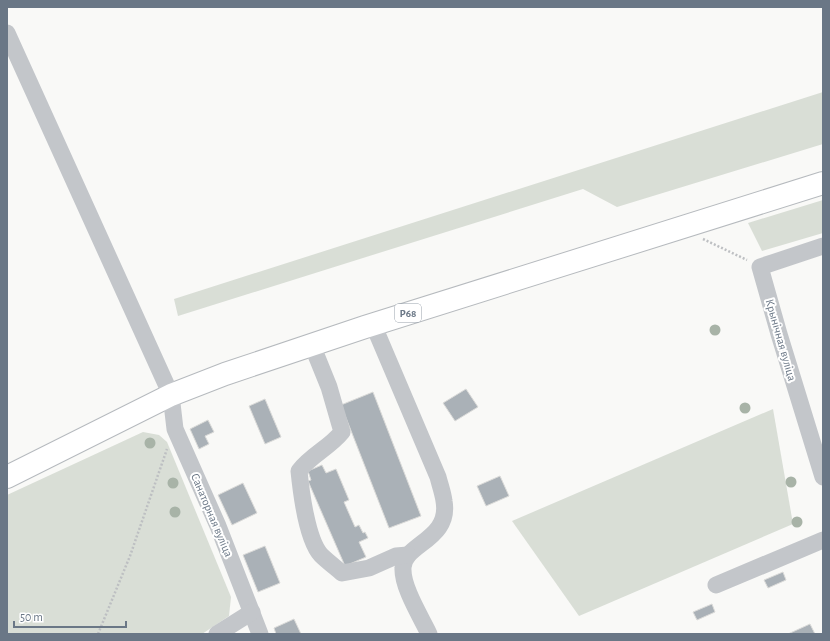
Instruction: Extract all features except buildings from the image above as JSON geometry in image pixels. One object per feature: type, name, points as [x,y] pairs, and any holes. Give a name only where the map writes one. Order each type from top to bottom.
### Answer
[{"type":"main road","name":"Р68","points":[[7,476],[171,395],[373,324],[823,184]]},
{"type":"street","name":"Санаторная вуліца","points":[[7,33],[171,395],[175,429],[218,526],[260,634]]},
{"type":"street","points":[[760,267],[823,246]]},
{"type":"street","name":"Крынічная вуліца","points":[[760,267],[823,477]]},
{"type":"street","points":[[373,324],[438,477],[445,502],[443,521],[436,532],[408,555],[403,567],[404,579],[429,634]]},
{"type":"street","points":[[312,345],[336,406],[342,432],[334,442],[306,461],[299,471],[301,495],[308,528],[320,554],[342,573],[369,568],[396,556],[408,555]]},
{"type":"street","points":[[716,585],[823,540]]},
{"type":"street","points":[[217,634],[252,612]]},
{"type":"path","points":[[682,229],[760,267]]},
{"type":"path","points":[[98,634],[130,556],[158,477],[163,456],[175,429]]},
{"type":"shaded area","points":[[823,92],[823,144],[617,207],[583,189],[178,316],[174,299]]},
{"type":"shaded area","points":[[823,200],[823,233],[762,251],[748,223]]},
{"type":"shaded area","points":[[773,409],[793,524],[579,616],[512,521]]},
{"type":"shaded area","points":[[143,432],[159,435],[167,442],[231,597],[229,616],[202,634],[7,634],[7,495]]}]
